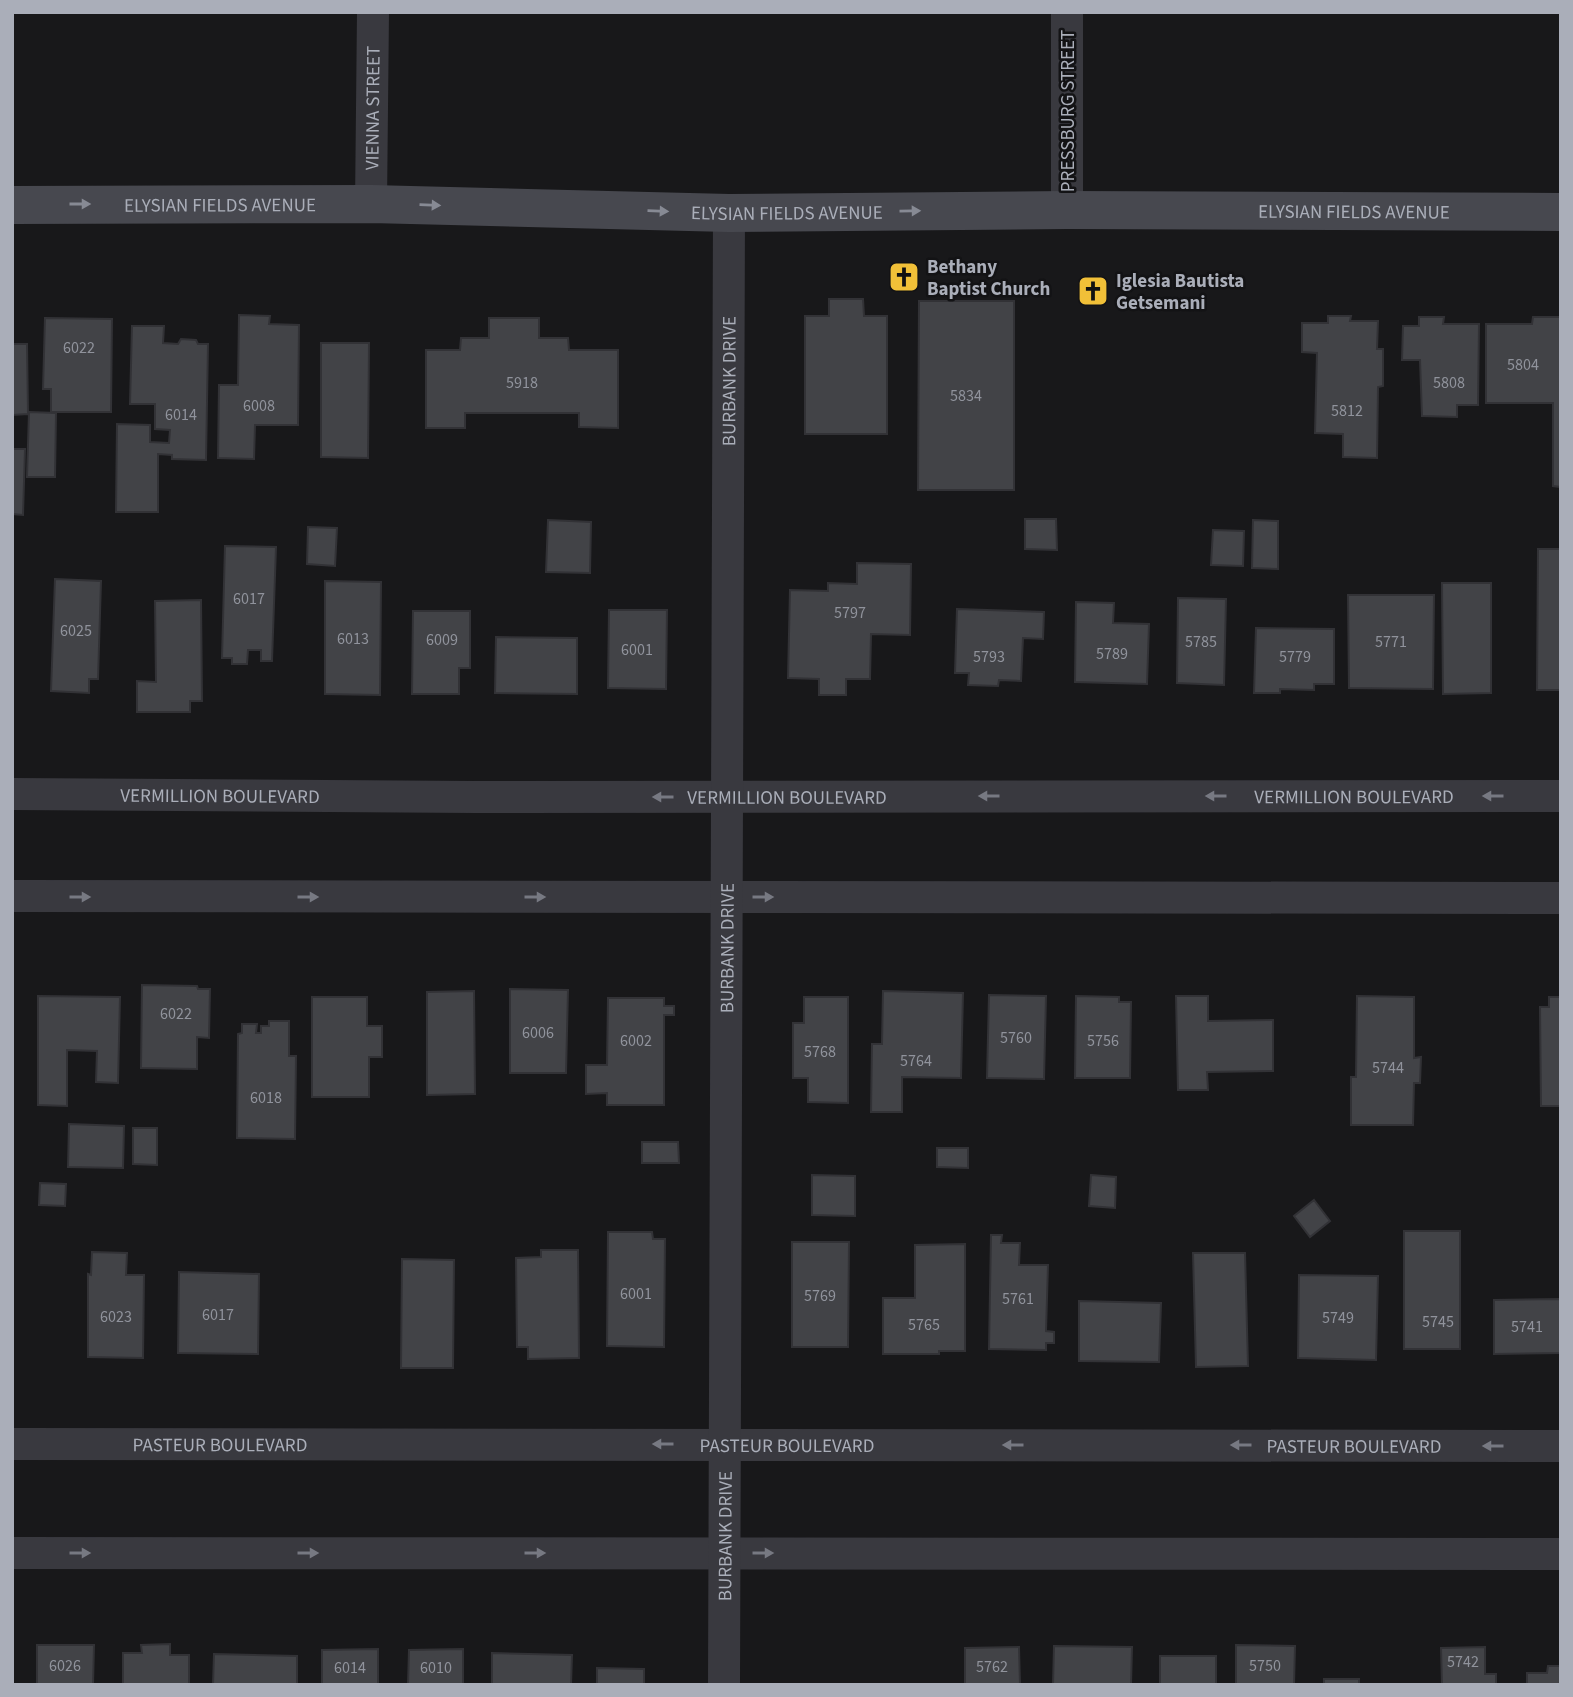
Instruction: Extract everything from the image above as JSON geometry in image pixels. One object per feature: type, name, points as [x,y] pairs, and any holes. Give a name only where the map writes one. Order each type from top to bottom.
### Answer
[{"type":"main road","name":"ELYSIAN FIELDS AVENUE","points":[[12,205],[371,204],[729,213],[1067,209],[1561,212]]},
{"type":"street","name":"VIENNA STREET","points":[[371,204],[373,12]]},
{"type":"street","name":"PRESSBURG STREET","points":[[1067,12],[1067,209]]},
{"type":"street","name":"BURBANK DRIVE","points":[[724,1685],[729,213]]},
{"type":"street","name":"VERMILLION BOULEVARD","points":[[12,794],[1561,796]]},
{"type":"street","points":[[12,897],[1561,898]]},
{"type":"street","name":"PASTEUR BOULEVARD","points":[[12,1444],[1561,1446]]},
{"type":"street","points":[[12,1553],[1561,1554]]},
{"type":"building","points":[[829,299],[863,299],[864,316],[887,316],[887,434],[805,434],[805,316],[829,316]]},
{"type":"building","points":[[919,301],[1014,301],[1014,490],[918,490]]},
{"type":"building","points":[[239,315],[270,316],[269,324],[299,325],[298,425],[255,425],[254,459],[218,458],[219,385],[238,385]]},
{"type":"building","points":[[1328,316],[1351,316],[1350,321],[1378,321],[1377,349],[1383,349],[1383,386],[1378,387],[1377,458],[1343,457],[1343,434],[1315,433],[1317,353],[1302,352],[1302,323],[1328,323]]},
{"type":"building","points":[[12,317],[13,344],[27,344],[28,414],[12,415]]},
{"type":"building","points":[[1419,317],[1444,317],[1443,324],[1479,324],[1478,405],[1457,405],[1457,417],[1422,416],[1420,360],[1402,360],[1403,326],[1419,326]]},
{"type":"building","points":[[1533,317],[1561,317],[1561,487],[1553,486],[1553,403],[1486,403],[1486,324],[1532,324]]},
{"type":"building","points":[[45,318],[112,319],[111,412],[51,412],[51,389],[43,389]]},
{"type":"building","points":[[489,318],[539,318],[539,338],[568,338],[569,350],[618,350],[618,428],[579,427],[579,413],[465,413],[465,428],[426,428],[426,350],[460,350],[461,338],[489,338]]},
{"type":"building","points":[[132,326],[164,326],[163,343],[178,344],[181,339],[208,344],[206,460],[172,459],[172,455],[158,454],[158,512],[116,512],[117,424],[150,425],[150,442],[169,443],[170,430],[155,429],[155,404],[130,404]]},
{"type":"building","points":[[321,343],[369,343],[368,458],[321,457]]},
{"type":"building","points":[[29,412],[56,413],[55,477],[27,477]]},
{"type":"building","points":[[12,449],[25,449],[23,515],[12,514]]},
{"type":"building","points":[[1025,519],[1056,519],[1057,550],[1025,549]]},
{"type":"building","points":[[548,520],[591,522],[590,573],[546,572]]},
{"type":"building","points":[[1253,520],[1278,521],[1278,569],[1252,568]]},
{"type":"building","points":[[308,527],[337,528],[335,566],[307,564]]},
{"type":"building","points":[[1213,530],[1244,531],[1243,566],[1211,565]]},
{"type":"building","points":[[225,546],[276,547],[272,661],[261,661],[261,650],[248,650],[247,664],[232,664],[232,658],[222,658]]},
{"type":"building","points":[[1538,549],[1561,549],[1561,690],[1537,690]]},
{"type":"building","points":[[857,563],[911,564],[910,635],[871,634],[870,679],[846,679],[846,695],[819,695],[819,679],[788,678],[790,590],[828,591],[828,583],[857,584]]},
{"type":"building","points":[[55,579],[101,581],[98,679],[89,679],[89,693],[51,691]]},
{"type":"building","points":[[325,581],[381,582],[380,695],[325,694]]},
{"type":"building","points":[[1442,583],[1491,583],[1491,693],[1443,694]]},
{"type":"building","points":[[1348,595],[1434,595],[1433,689],[1349,688]]},
{"type":"building","points":[[1178,598],[1226,599],[1224,685],[1177,683]]},
{"type":"building","points":[[201,600],[202,701],[190,701],[190,712],[137,712],[137,681],[156,682],[155,601]]},
{"type":"building","points":[[1076,602],[1114,603],[1113,623],[1149,624],[1147,684],[1075,682]]},
{"type":"building","points":[[957,609],[1044,612],[1043,639],[1023,638],[1021,681],[999,680],[998,686],[968,685],[969,673],[955,673]]},
{"type":"building","points":[[609,610],[667,610],[666,689],[608,688]]},
{"type":"building","points":[[413,611],[470,611],[470,668],[459,668],[459,694],[412,694]]},
{"type":"building","points":[[1256,628],[1334,629],[1334,684],[1314,684],[1314,690],[1280,689],[1280,693],[1254,693]]},
{"type":"building","points":[[496,637],[577,638],[577,694],[495,693]]},
{"type":"building","points":[[142,985],[197,986],[198,989],[210,989],[209,1038],[197,1037],[197,1069],[141,1068]]},
{"type":"building","points":[[510,989],[568,990],[566,1073],[510,1073]]},
{"type":"building","points":[[474,991],[475,1094],[427,1095],[427,992]]},
{"type":"building","points":[[883,991],[963,993],[961,1078],[902,1077],[902,1112],[871,1112],[872,1044],[882,1044]]},
{"type":"building","points":[[989,995],[1046,996],[1044,1079],[987,1078]]},
{"type":"building","points":[[38,996],[120,997],[118,1083],[96,1082],[97,1051],[67,1050],[67,1106],[38,1105]]},
{"type":"building","points":[[1076,996],[1119,997],[1119,1002],[1131,1002],[1130,1078],[1075,1078]]},
{"type":"building","points":[[1176,996],[1208,996],[1208,1021],[1273,1020],[1273,1071],[1207,1072],[1208,1090],[1178,1090]]},
{"type":"building","points":[[1357,996],[1414,997],[1414,1058],[1421,1057],[1420,1083],[1414,1083],[1413,1125],[1351,1125],[1351,1077],[1356,1077]]},
{"type":"building","points":[[312,997],[367,997],[367,1026],[382,1026],[382,1057],[369,1057],[369,1097],[312,1097]]},
{"type":"building","points":[[804,997],[848,997],[848,1103],[808,1102],[808,1078],[793,1078],[793,1023],[804,1023]]},
{"type":"building","points":[[1549,997],[1561,997],[1561,1106],[1541,1106],[1540,1007],[1549,1007]]},
{"type":"building","points":[[608,998],[664,998],[664,1006],[674,1006],[674,1015],[664,1015],[664,1105],[607,1105],[607,1093],[586,1094],[586,1065],[607,1065]]},
{"type":"building","points":[[269,1021],[289,1021],[289,1056],[296,1056],[295,1139],[237,1138],[238,1034],[242,1033],[242,1024],[257,1024],[256,1033],[261,1033],[261,1026],[269,1026]]},
{"type":"building","points":[[69,1124],[124,1126],[123,1168],[68,1167]]},
{"type":"building","points":[[133,1128],[157,1128],[157,1165],[133,1164]]},
{"type":"building","points":[[642,1142],[678,1142],[679,1163],[642,1163]]},
{"type":"building","points":[[937,1148],[968,1148],[968,1168],[937,1167]]},
{"type":"building","points":[[812,1175],[855,1176],[855,1216],[812,1215]]},
{"type":"building","points":[[1091,1175],[1116,1177],[1115,1208],[1089,1206]]},
{"type":"building","points":[[40,1183],[66,1184],[65,1206],[39,1205]]},
{"type":"building","points":[[1314,1200],[1330,1221],[1310,1237],[1294,1216]]},
{"type":"building","points":[[1404,1231],[1460,1231],[1460,1349],[1404,1349]]},
{"type":"building","points":[[608,1232],[652,1232],[653,1239],[665,1239],[664,1347],[607,1346]]},
{"type":"building","points":[[991,1235],[1002,1235],[1001,1243],[1020,1243],[1019,1265],[1048,1265],[1046,1331],[1054,1332],[1054,1343],[1046,1343],[1046,1350],[989,1349]]},
{"type":"building","points":[[792,1242],[849,1242],[848,1347],[792,1347]]},
{"type":"building","points":[[965,1244],[965,1351],[883,1354],[883,1298],[915,1298],[915,1245]]},
{"type":"building","points":[[541,1250],[578,1250],[579,1358],[528,1359],[528,1347],[517,1347],[516,1258],[541,1257]]},
{"type":"building","points":[[92,1252],[127,1253],[126,1275],[144,1275],[143,1358],[88,1357],[88,1274],[91,1275]]},
{"type":"building","points":[[1193,1253],[1245,1253],[1248,1366],[1196,1367]]},
{"type":"building","points":[[402,1259],[454,1260],[453,1368],[401,1368]]},
{"type":"building","points":[[179,1272],[259,1274],[258,1354],[178,1353]]},
{"type":"building","points":[[1299,1275],[1378,1276],[1376,1360],[1298,1358]]},
{"type":"building","points":[[1561,1299],[1561,1353],[1494,1354],[1494,1300]]},
{"type":"building","points":[[1079,1301],[1161,1303],[1159,1362],[1079,1361]]},
{"type":"building","points":[[170,1644],[170,1655],[189,1655],[189,1685],[123,1685],[123,1653],[142,1653],[141,1645]]},
{"type":"building","points":[[37,1645],[94,1645],[93,1685],[37,1685]]},
{"type":"building","points":[[1236,1645],[1295,1646],[1294,1685],[1236,1685]]},
{"type":"building","points":[[1054,1646],[1132,1647],[1131,1685],[1053,1685]]},
{"type":"building","points":[[1019,1647],[1020,1685],[965,1685],[965,1648]]},
{"type":"building","points":[[1485,1647],[1485,1674],[1496,1674],[1496,1685],[1442,1685],[1441,1648]]},
{"type":"building","points":[[378,1649],[378,1685],[322,1685],[322,1650]]},
{"type":"building","points":[[463,1649],[463,1685],[408,1685],[409,1650]]},
{"type":"building","points":[[492,1653],[572,1655],[571,1685],[492,1685]]},
{"type":"building","points":[[214,1654],[297,1656],[297,1685],[213,1685]]},
{"type":"building","points":[[1160,1656],[1216,1656],[1216,1685],[1160,1685]]},
{"type":"building","points":[[1548,1666],[1561,1666],[1561,1685],[1527,1685],[1527,1673],[1547,1673]]},
{"type":"building","points":[[597,1668],[644,1669],[644,1685],[597,1685]]},
{"type":"building","points":[[1324,1679],[1359,1679],[1359,1685],[1324,1685]]},
{"type":"place","name":"Bethany Baptist Church","points":[[904,277]]},
{"type":"place","name":"Iglesia Bautista Getsemani","points":[[1093,291]]}]
